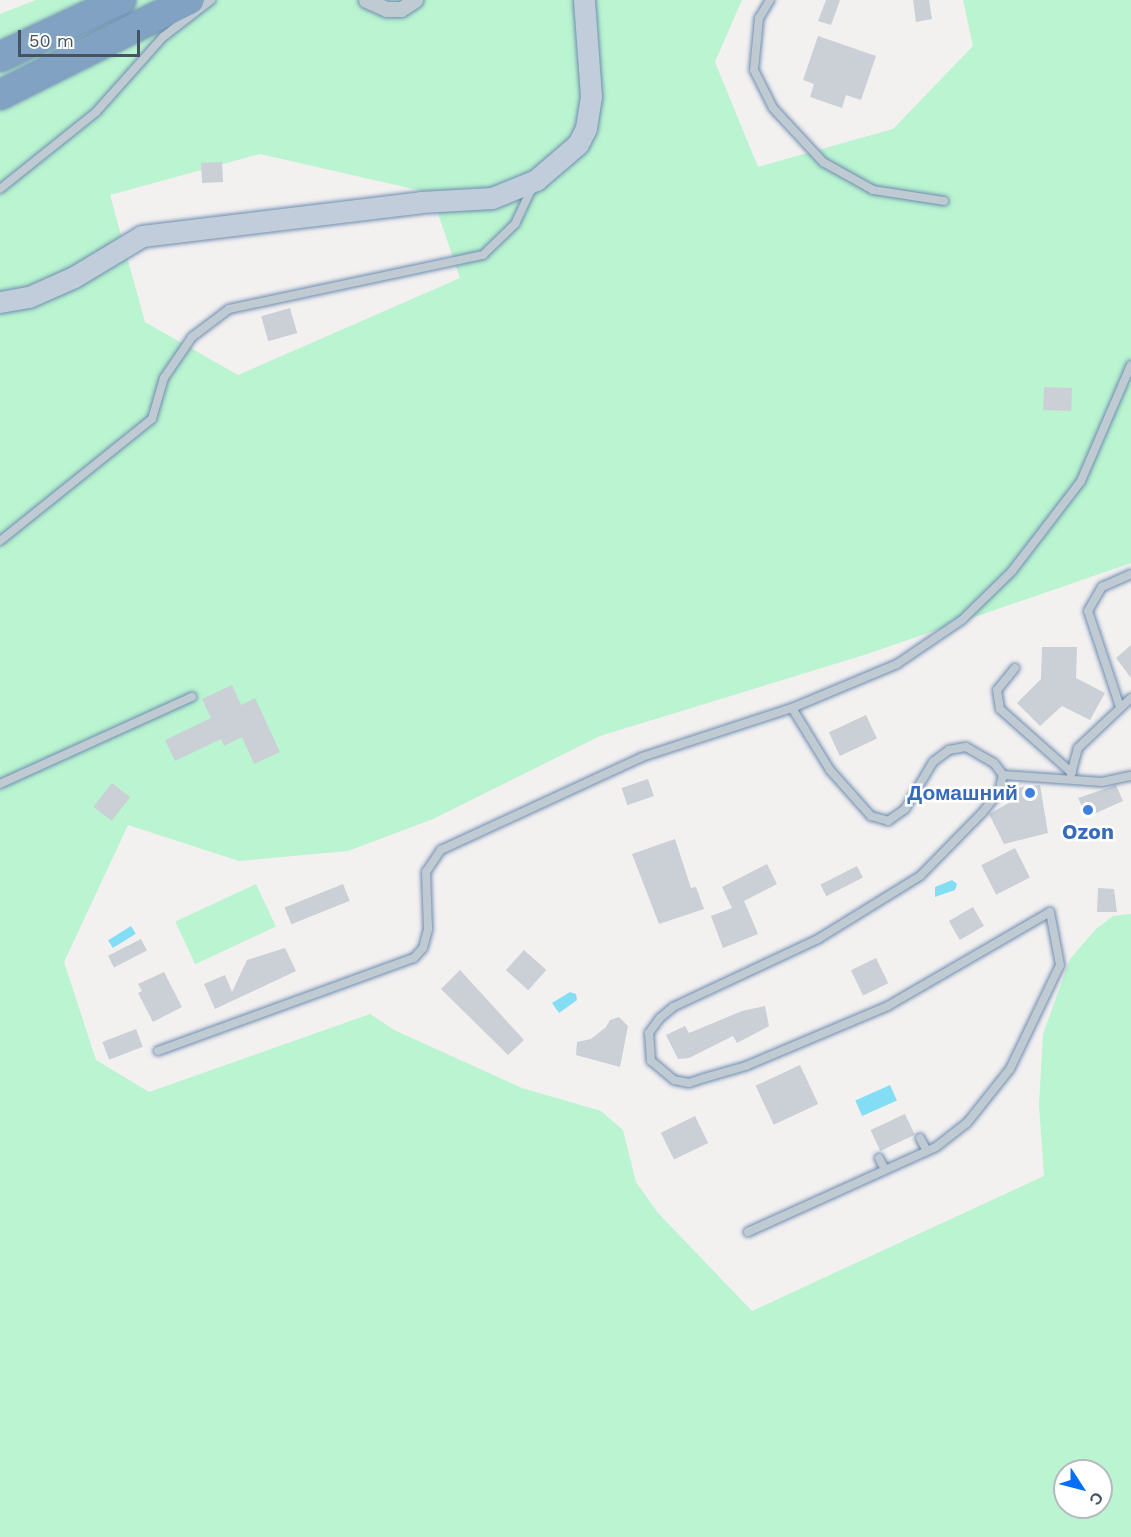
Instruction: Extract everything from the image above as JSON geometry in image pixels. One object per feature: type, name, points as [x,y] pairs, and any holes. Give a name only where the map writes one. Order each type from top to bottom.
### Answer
[{"type":"highway","points":[[0,57],[121,0]]},
{"type":"highway","points":[[0,95],[190,0]]},
{"type":"street","points":[[366,0],[386,9],[401,9],[415,0]]},
{"type":"street","points":[[0,302],[29,297],[74,277],[142,236],[421,202],[492,198],[536,180],[572,151],[586,128],[591,96],[584,0]]},
{"type":"lane","points":[[0,189],[96,112],[163,37],[211,0]]},
{"type":"lane","points":[[770,0],[759,18],[753,70],[773,108],[823,162],[873,190],[944,201]]},
{"type":"lane","points":[[0,541],[152,419],[164,378],[192,337],[229,309],[483,255],[515,224],[536,180]]},
{"type":"lane","points":[[158,1051],[414,958],[423,948],[428,929],[426,872],[441,850],[642,757],[792,708],[897,664],[962,620],[1012,571],[1081,481],[1131,365]]},
{"type":"lane","points":[[1120,707],[1088,611],[1089,602],[1102,588],[1131,574]]},
{"type":"lane","points":[[1016,668],[997,690],[1000,709],[1071,775]]},
{"type":"lane","points":[[0,784],[192,698]]},
{"type":"lane","points":[[1071,775],[1078,748],[1131,698]]},
{"type":"lane","points":[[792,708],[830,770],[871,816],[888,821],[905,809],[933,762],[949,750],[966,747],[993,763],[1003,775]]},
{"type":"lane","points":[[1003,775],[1071,775],[1102,782],[1131,776]]},
{"type":"lane","points":[[748,1232],[927,1151],[968,1123],[1010,1069],[1060,965],[1050,912],[888,1006],[746,1066],[689,1083],[674,1080],[651,1061],[649,1033],[673,1007],[818,939],[920,876],[982,813],[999,792],[1003,775]]},
{"type":"lane","points":[[920,1138],[927,1151]]},
{"type":"lane","points":[[879,1158],[885,1170]]},
{"type":"green space","points":[[36,0],[742,0],[715,62],[758,167],[893,129],[973,46],[963,0],[1131,0],[1131,563],[864,655],[600,736],[433,819],[348,851],[239,861],[128,825],[64,962],[96,1060],[149,1092],[370,1014],[394,1030],[522,1088],[601,1111],[623,1130],[636,1182],[658,1213],[752,1311],[1044,1176],[1039,1105],[1043,1034],[1070,959],[1096,929],[1113,916],[1131,914],[1131,1537],[0,1537],[0,14]],"holes":[[[260,154],[431,193],[460,278],[238,375],[145,322],[110,195]]]},
{"type":"green space","points":[[256,884],[276,927],[195,964],[175,922]]},
{"type":"water","points":[[952,880],[957,884],[955,890],[935,897],[935,887]]},
{"type":"water","points":[[131,926],[136,934],[113,948],[108,940]]},
{"type":"water","points":[[570,992],[576,994],[577,1000],[559,1013],[552,1003]]},
{"type":"water","points":[[890,1085],[897,1101],[862,1116],[855,1100]]},
{"type":"building","points":[[826,0],[840,0],[831,25],[818,21]]},
{"type":"building","points":[[913,0],[929,0],[932,19],[916,22]]},
{"type":"building","points":[[818,36],[876,56],[861,100],[846,95],[842,108],[810,97],[814,84],[803,80]]},
{"type":"building","points":[[222,162],[223,182],[202,183],[201,163]]},
{"type":"building","points":[[290,308],[297,333],[268,341],[261,316]]},
{"type":"building","points":[[1044,387],[1072,388],[1071,411],[1043,410]]},
{"type":"building","points":[[1131,645],[1131,678],[1116,658]]},
{"type":"building","points":[[1042,647],[1077,647],[1076,678],[1105,693],[1090,720],[1062,706],[1040,726],[1017,703],[1041,679]]},
{"type":"building","points":[[232,685],[241,705],[255,698],[280,752],[254,764],[242,737],[224,746],[221,739],[175,761],[165,740],[211,718],[202,699]]},
{"type":"building","points":[[866,715],[877,739],[840,756],[829,732]]},
{"type":"building","points":[[648,779],[654,796],[627,805],[622,788]]},
{"type":"building","points":[[112,783],[130,797],[112,821],[94,807]]},
{"type":"building","points":[[1040,785],[1048,833],[1004,844],[989,814],[1016,799],[1015,788]]},
{"type":"building","points":[[1116,785],[1123,801],[1087,817],[1078,798]]},
{"type":"building","points":[[675,839],[691,888],[696,887],[704,909],[659,924],[632,854]]},
{"type":"building","points":[[1015,848],[1030,877],[996,895],[981,865]]},
{"type":"building","points":[[767,864],[777,884],[744,901],[758,934],[723,948],[711,916],[732,908],[722,887]]},
{"type":"building","points":[[857,866],[863,878],[826,896],[820,885]]},
{"type":"building","points":[[343,884],[350,901],[291,924],[285,908]]},
{"type":"building","points":[[1098,888],[1114,889],[1117,912],[1097,912]]},
{"type":"building","points":[[973,907],[984,926],[960,940],[949,921]]},
{"type":"building","points":[[141,939],[147,951],[114,967],[108,956]]},
{"type":"building","points":[[285,948],[296,971],[215,1009],[204,984],[225,975],[232,992],[247,960]]},
{"type":"building","points":[[524,950],[546,970],[528,990],[506,970]]},
{"type":"building","points":[[876,958],[888,983],[863,995],[851,970]]},
{"type":"building","points":[[460,970],[524,1040],[508,1055],[441,989]]},
{"type":"building","points":[[164,972],[182,1007],[153,1022],[138,993],[142,991],[138,984]]},
{"type":"building","points":[[765,1006],[769,1026],[737,1043],[733,1036],[689,1058],[678,1059],[666,1035],[685,1026],[689,1033],[742,1011]]},
{"type":"building","points":[[619,1017],[628,1026],[620,1067],[576,1055],[577,1042],[591,1039],[606,1027],[610,1020]]},
{"type":"building","points":[[136,1029],[143,1047],[109,1060],[102,1042]]},
{"type":"building","points":[[800,1065],[818,1104],[774,1125],[756,1086]]},
{"type":"building","points":[[905,1114],[915,1135],[880,1151],[871,1130]]},
{"type":"building","points":[[695,1116],[708,1143],[674,1160],[661,1133]]},
{"type":"place","name":"Домашний","points":[[1030,793]]},
{"type":"place","name":"Ozon","points":[[1088,810]]}]
